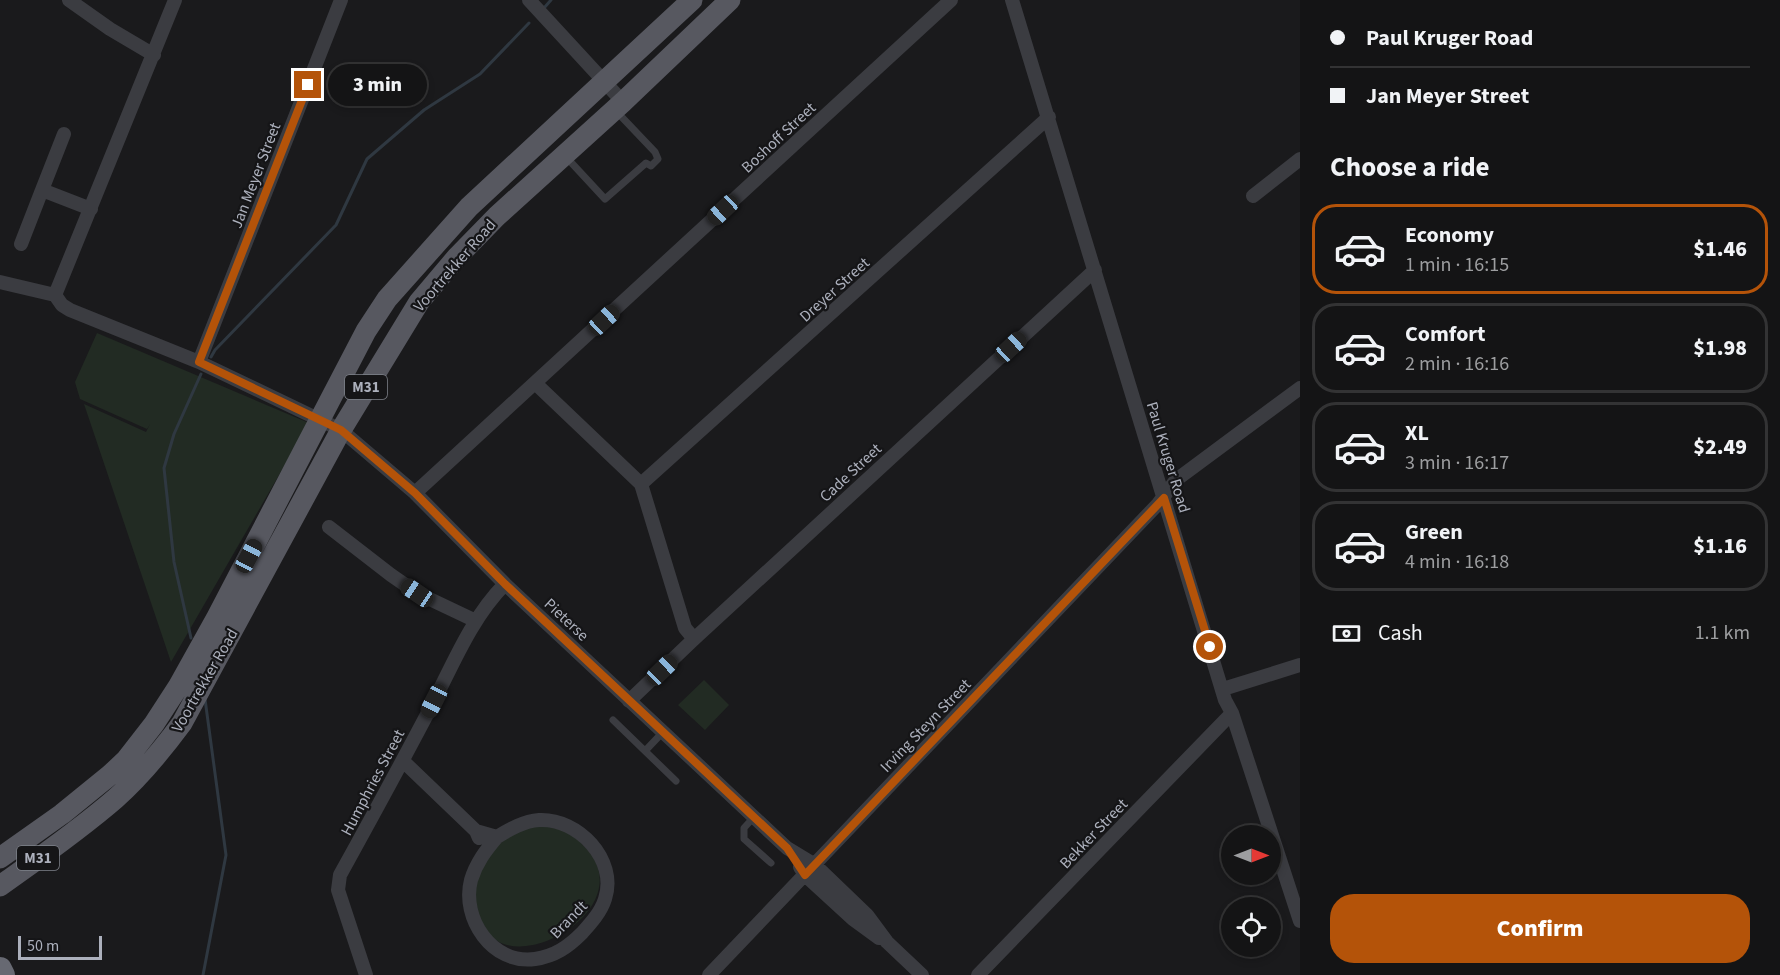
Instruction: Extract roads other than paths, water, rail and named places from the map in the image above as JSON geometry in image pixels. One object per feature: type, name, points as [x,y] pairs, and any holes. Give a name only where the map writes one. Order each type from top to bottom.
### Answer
[{"type":"main road","name":"Voortrekker Road","points":[[0,858],[62,814],[110,775],[126,760],[154,724],[178,687],[217,617],[366,331],[387,299],[469,207],[692,0]]},
{"type":"main road","name":"Voortrekker Road","points":[[0,886],[77,831],[117,798],[161,750],[182,723],[341,430],[419,302],[457,256],[497,216],[619,106],[730,0]]},
{"type":"street","points":[[69,0],[110,29],[154,55]]},
{"type":"street","points":[[0,282],[55,295],[175,0]]},
{"type":"street","name":"Jan Meyer Street","points":[[199,362],[341,0]]},
{"type":"street","points":[[529,0],[604,82],[619,106]]},
{"type":"street","name":"Boshoff Street","points":[[415,493],[951,0]]},
{"type":"street","name":"Paul Kruger Road","points":[[1012,0],[1225,700],[1232,713],[1300,921]]},
{"type":"street","name":"Dreyer Street","points":[[641,484],[1048,117]]},
{"type":"street","points":[[21,244],[64,134]]},
{"type":"street","points":[[1253,196],[1300,159]]},
{"type":"street","points":[[42,190],[91,208]]},
{"type":"street","name":"Cade Street","points":[[629,700],[1095,270]]},
{"type":"street","name":"Pieterse","points":[[55,295],[62,305],[70,310],[199,362],[341,430],[415,493],[505,584],[810,870],[867,915],[887,942],[922,975]]},
{"type":"street","points":[[535,383],[641,484],[685,628],[694,639]]},
{"type":"street","name":"Irving Steyn Street","points":[[710,975],[1164,498],[1176,480],[1300,388]]},
{"type":"street","points":[[329,527],[391,576],[417,593],[476,621]]},
{"type":"street","name":"Humphries Street","points":[[366,975],[338,884],[340,875],[476,621],[492,597],[505,584]]},
{"type":"street","points":[[1223,690],[1300,665]]},
{"type":"street","name":"Bekker Street","points":[[978,975],[1232,713]]},
{"type":"street","points":[[403,761],[476,831],[485,852]]},
{"type":"street","name":"Brandt","points":[[538,820],[557,821],[573,828],[596,849],[604,865],[607,880],[606,898],[599,912],[571,943],[560,951],[546,957],[530,959],[514,957],[498,950],[480,935],[469,900],[471,880],[478,861],[497,837],[512,827],[538,820]]},
{"type":"street","points":[[476,831],[497,837]]},
{"type":"lane","points":[[564,155],[605,199],[646,163],[651,166],[655,163],[658,157],[655,152],[619,106]]},
{"type":"lane","points":[[613,720],[676,782]]},
{"type":"lane","points":[[645,751],[663,732]]},
{"type":"lane","points":[[754,817],[744,828],[744,839],[771,863]]},
{"type":"waterway","points":[[544,8],[551,0]]},
{"type":"waterway","points":[[211,357],[215,350],[336,225],[367,159],[424,110],[480,74],[529,23]]},
{"type":"waterway","points":[[191,638],[174,562],[164,468],[174,434],[201,374]]},
{"type":"waterway","points":[[203,975],[226,855],[205,699]]}]
